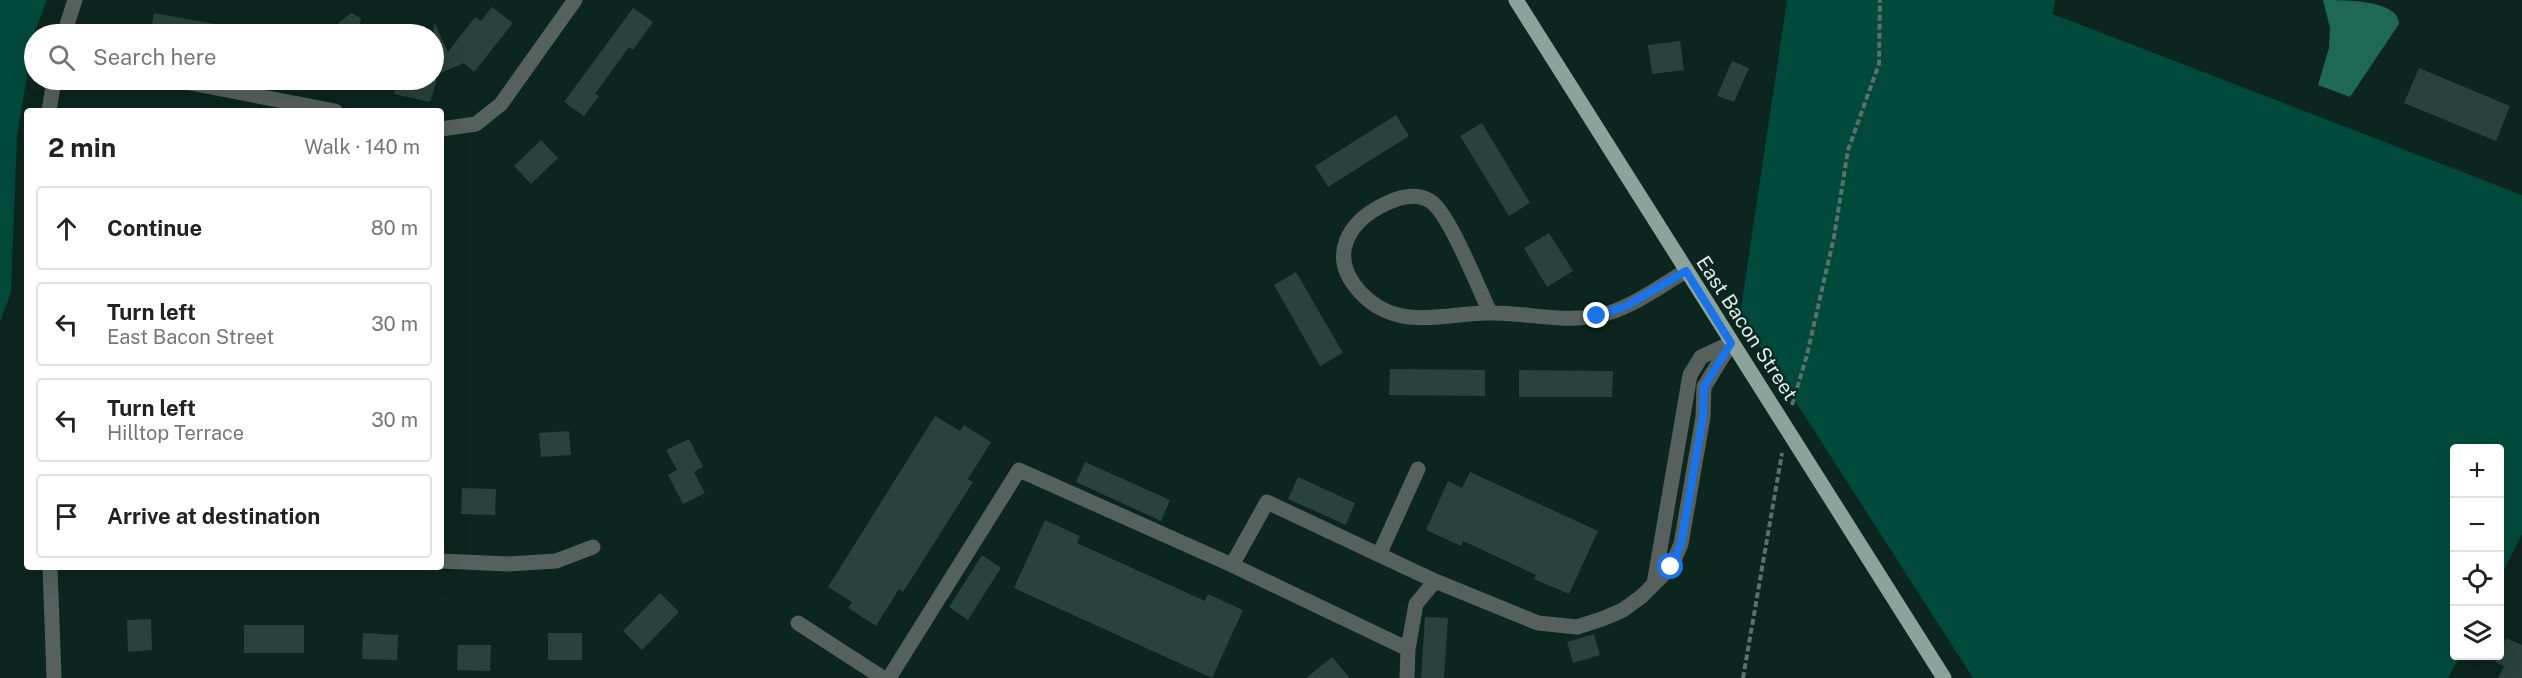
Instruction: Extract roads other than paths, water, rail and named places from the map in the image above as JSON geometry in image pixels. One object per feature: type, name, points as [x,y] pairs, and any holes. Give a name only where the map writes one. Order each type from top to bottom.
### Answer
[{"type":"main road","name":"East Bacon Street","points":[[1516,0],[1944,678]]},
{"type":"street","points":[[67,24],[75,0]]},
{"type":"street","points":[[444,129],[476,124],[501,104],[575,0]]},
{"type":"street","points":[[49,108],[52,90]]},
{"type":"street","points":[[227,90],[320,108]]},
{"type":"street","points":[[1490,312],[1447,221],[1430,201],[1405,195],[1371,211],[1352,227],[1343,256],[1350,281],[1372,305],[1399,315],[1440,316],[1490,312],[1571,318],[1597,316],[1626,306],[1686,271]]},
{"type":"street","points":[[1233,565],[1267,502],[1435,581],[1538,624],[1577,627],[1623,610],[1671,567],[1681,544],[1703,417],[1704,387],[1731,343]]},
{"type":"street","points":[[1379,555],[1418,469]]},
{"type":"street","points":[[890,678],[1019,470],[1233,565],[1408,649]]},
{"type":"street","points":[[444,561],[507,564],[556,561],[594,548]]},
{"type":"street","points":[[50,570],[54,678]]},
{"type":"street","points":[[1407,678],[1408,649],[1416,604],[1435,581]]},
{"type":"street","points":[[798,623],[883,678]]}]
